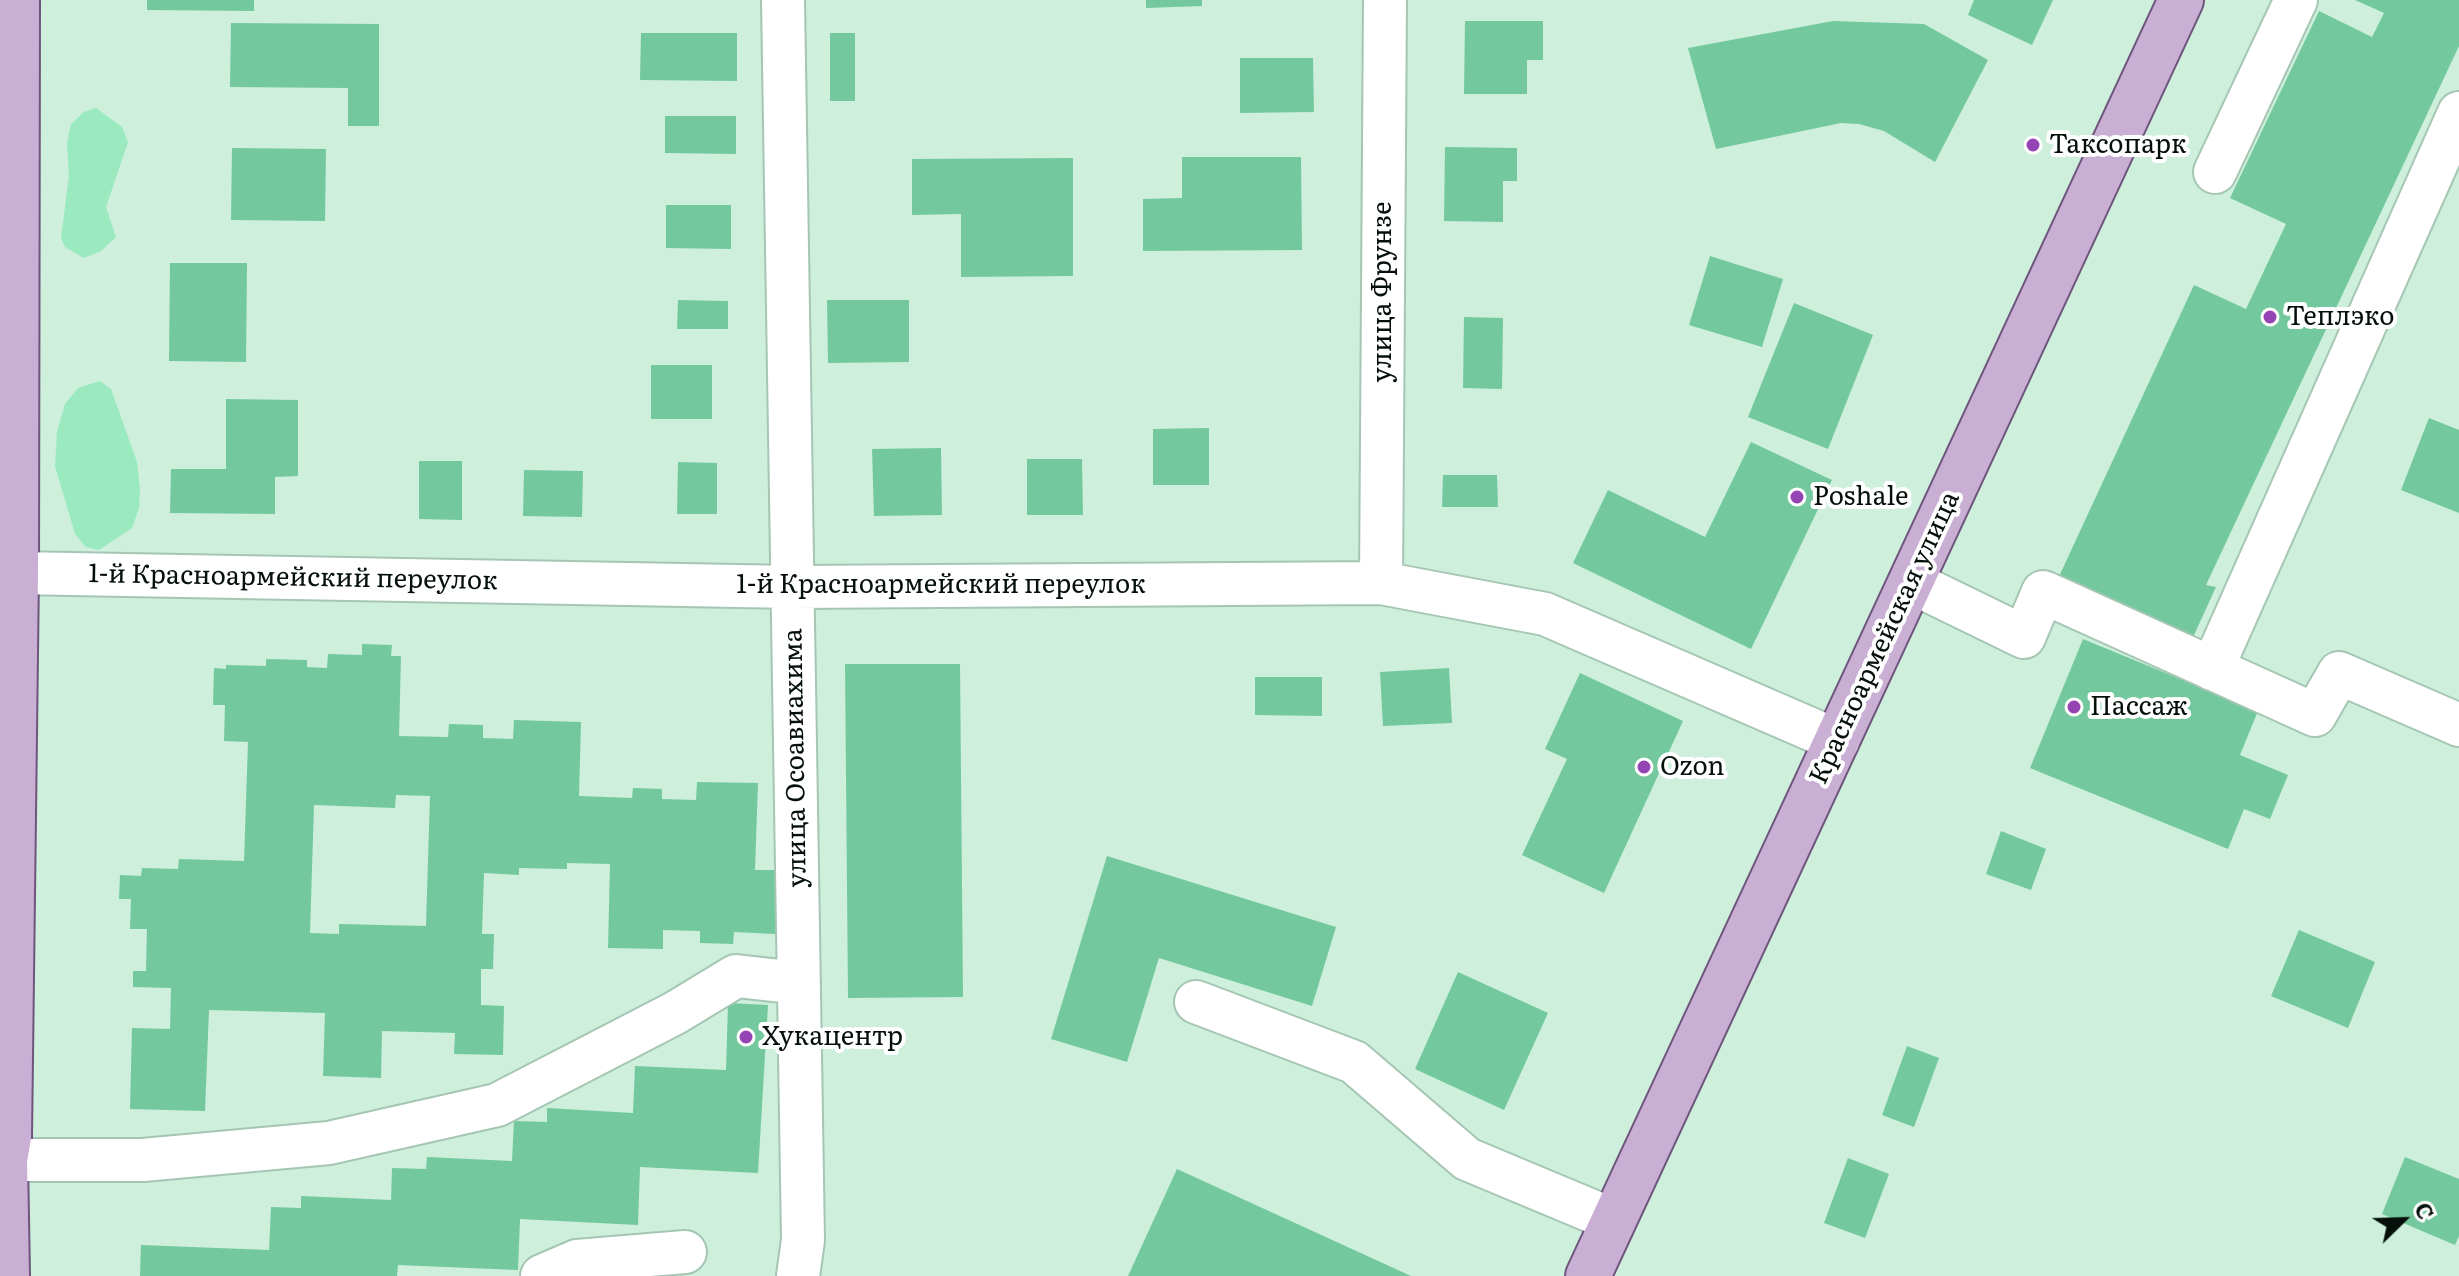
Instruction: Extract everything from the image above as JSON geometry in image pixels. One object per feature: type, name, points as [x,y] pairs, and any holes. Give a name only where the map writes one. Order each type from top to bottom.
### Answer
[{"type":"main road","points":[[7,1276],[5,1145],[16,573],[9,209],[17,0]]},
{"type":"main road","name":"Красноармейская улица","points":[[1588,1276],[2181,0]]},
{"type":"street","name":"улица Осоавиахима","points":[[783,0],[803,1240],[798,1276]]},
{"type":"street","name":"улица Фрунзе","points":[[1381,583],[1385,0]]},
{"type":"street","points":[[2215,172],[2296,0]]},
{"type":"street","points":[[2212,669],[2459,113]]},
{"type":"street","name":"1-й Красноармейский переулок","points":[[16,573],[793,587],[1381,583],[1545,614],[1838,741]]},
{"type":"street","points":[[1911,582],[2024,637],[2043,592],[2315,715],[2339,673],[2459,725]]},
{"type":"street","points":[[5,1145],[143,1160],[329,1143],[497,1105],[675,1013],[736,976],[799,983]]},
{"type":"street","points":[[1196,1002],[1354,1062],[1467,1159],[1613,1220]]},
{"type":"street","points":[[542,1276],[577,1261],[685,1252]]},
{"type":"green space","points":[[96,108],[122,127],[128,142],[106,207],[116,237],[101,251],[84,258],[65,247],[61,238],[69,176],[67,143],[71,124],[84,112]]},
{"type":"green space","points":[[100,381],[111,389],[137,462],[140,489],[139,508],[132,528],[99,550],[86,547],[75,534],[55,466],[57,432],[65,404],[78,388]]},
{"type":"building","points":[[147,0],[254,0],[254,11],[147,10]]},
{"type":"building","points":[[1146,0],[1202,0],[1202,6],[1146,8]]},
{"type":"building","points":[[1974,0],[2053,0],[2032,45],[1968,15]]},
{"type":"building","points":[[2355,0],[2459,0],[2459,46],[2206,585],[2216,587],[2189,646],[2056,583],[2194,285],[2246,309],[2286,224],[2230,198],[2319,11],[2372,37],[2384,13]]},
{"type":"building","points":[[1465,21],[1543,21],[1543,60],[1527,60],[1527,94],[1464,94]]},
{"type":"building","points":[[1833,21],[1924,24],[1988,60],[1935,162],[1884,131],[1859,124],[1841,123],[1716,149],[1688,48]]},
{"type":"building","points":[[231,23],[379,24],[379,126],[348,126],[348,88],[230,87]]},
{"type":"building","points":[[641,33],[737,33],[737,81],[640,80]]},
{"type":"building","points":[[830,33],[855,33],[855,101],[830,101]]},
{"type":"building","points":[[1240,58],[1313,58],[1314,112],[1240,113]]},
{"type":"building","points":[[665,116],[736,116],[736,154],[665,153]]},
{"type":"building","points":[[1445,147],[1517,148],[1517,181],[1503,181],[1503,222],[1444,221]]},
{"type":"building","points":[[232,148],[326,149],[325,221],[231,220]]},
{"type":"building","points":[[1182,157],[1301,157],[1302,250],[1143,251],[1143,199],[1182,198]]},
{"type":"building","points":[[1073,158],[1073,276],[961,277],[961,214],[912,215],[912,159]]},
{"type":"building","points":[[666,205],[731,205],[731,249],[666,248]]},
{"type":"building","points":[[1710,256],[1783,279],[1762,347],[1689,325]]},
{"type":"building","points":[[170,263],[247,263],[246,362],[169,361]]},
{"type":"building","points":[[678,300],[728,301],[728,329],[677,329]]},
{"type":"building","points":[[827,300],[909,300],[909,362],[828,363]]},
{"type":"building","points":[[1794,303],[1873,335],[1828,449],[1748,417]]},
{"type":"building","points":[[1464,317],[1503,318],[1502,389],[1463,388]]},
{"type":"building","points":[[651,365],[712,365],[712,419],[651,419]]},
{"type":"building","points":[[226,399],[298,400],[298,476],[275,477],[275,514],[170,513],[171,469],[226,469]]},
{"type":"building","points":[[2429,418],[2459,430],[2459,513],[2401,490]]},
{"type":"building","points":[[1209,428],[1209,485],[1153,485],[1153,429]]},
{"type":"building","points":[[1751,442],[1832,480],[1751,649],[1573,563],[1608,490],[1705,537]]},
{"type":"building","points":[[941,448],[942,515],[874,516],[872,449]]},
{"type":"building","points":[[1027,459],[1082,459],[1083,515],[1027,515]]},
{"type":"building","points":[[419,461],[462,461],[462,520],[419,519]]},
{"type":"building","points":[[678,462],[717,463],[717,514],[677,514]]},
{"type":"building","points":[[524,470],[583,471],[582,517],[523,516]]},
{"type":"building","points":[[1443,475],[1497,475],[1498,507],[1442,507]]},
{"type":"building","points":[[2083,639],[2258,711],[2240,755],[2288,775],[2270,819],[2244,809],[2228,849],[2030,768]]},
{"type":"building","points":[[362,644],[392,645],[391,656],[401,656],[399,736],[448,737],[449,724],[483,725],[483,738],[513,739],[514,720],[581,722],[579,796],[632,798],[633,788],[662,789],[662,799],[696,800],[697,782],[758,783],[755,870],[776,870],[775,934],[734,932],[733,944],[700,943],[700,931],[663,930],[663,949],[608,948],[610,864],[567,863],[567,869],[519,868],[519,875],[484,873],[482,934],[494,934],[493,969],[481,969],[481,1005],[504,1006],[503,1055],[454,1054],[455,1033],[382,1031],[381,1078],[323,1076],[325,1013],[209,1010],[205,1111],[130,1109],[132,1028],[170,1029],[171,988],[133,987],[133,971],[146,971],[147,929],[130,929],[131,899],[119,899],[120,875],[141,876],[142,868],[178,869],[179,859],[244,861],[248,742],[224,741],[225,705],[213,705],[214,668],[226,669],[226,665],[266,666],[266,659],[307,660],[307,667],[327,668],[328,654],[362,655]],"holes":[[[396,795],[430,796],[426,926],[339,924],[339,934],[310,933],[314,805],[395,808]]]},
{"type":"building","points":[[845,664],[960,664],[963,997],[848,998]]},
{"type":"building","points":[[1449,668],[1452,723],[1383,726],[1380,672]]},
{"type":"building","points":[[1580,673],[1683,721],[1604,893],[1522,855],[1567,759],[1545,749]]},
{"type":"building","points":[[1255,677],[1322,677],[1322,716],[1255,715]]},
{"type":"building","points":[[2001,831],[2046,849],[2031,890],[1986,874]]},
{"type":"building","points":[[1107,856],[1336,927],[1312,1006],[1159,958],[1127,1062],[1051,1039]]},
{"type":"building","points":[[2299,930],[2375,962],[2348,1028],[2271,996]]},
{"type":"building","points":[[1458,972],[1548,1013],[1504,1110],[1415,1069]]},
{"type":"building","points":[[728,1003],[768,1005],[758,1173],[640,1167],[638,1225],[520,1219],[518,1270],[398,1265],[397,1276],[140,1276],[141,1245],[269,1250],[271,1207],[301,1208],[301,1196],[391,1200],[392,1168],[426,1169],[427,1157],[512,1161],[514,1121],[547,1122],[547,1108],[633,1113],[635,1066],[726,1070]]},
{"type":"building","points":[[1907,1046],[1939,1058],[1914,1127],[1882,1115]]},
{"type":"building","points":[[2405,1157],[2459,1179],[2459,1236],[2455,1245],[2382,1214]]},
{"type":"building","points":[[1848,1158],[1889,1174],[1865,1238],[1824,1223]]},
{"type":"building","points":[[1177,1169],[1411,1276],[1128,1276]]},
{"type":"place","name":"Таксопарк","points":[[2033,145]]},
{"type":"place","name":"Теплэко","points":[[2270,317]]},
{"type":"place","name":"Poshale","points":[[1797,497]]},
{"type":"place","name":"Пассаж","points":[[2074,707]]},
{"type":"place","name":"Ozon","points":[[1644,767]]},
{"type":"place","name":"Хукацентр","points":[[746,1037]]}]
